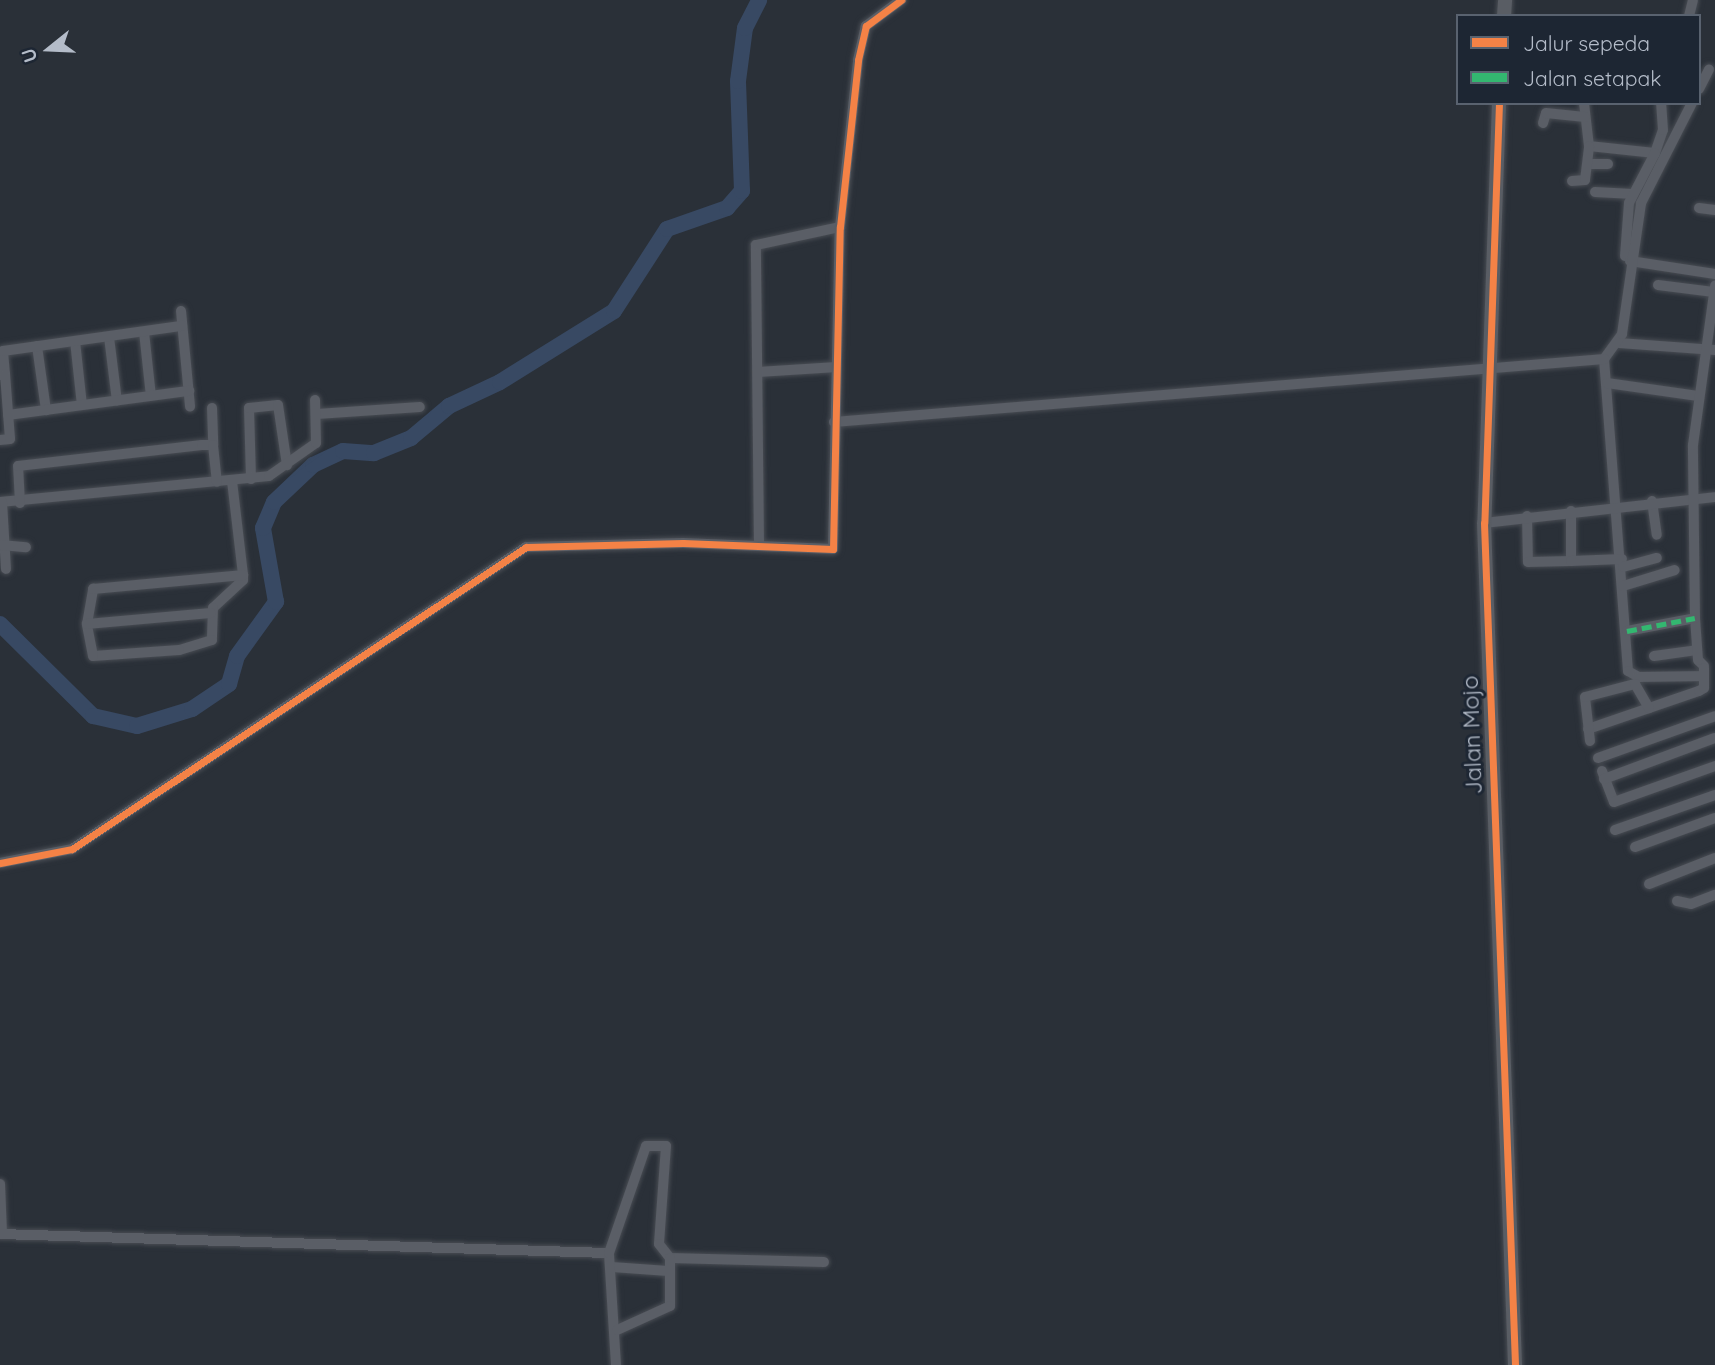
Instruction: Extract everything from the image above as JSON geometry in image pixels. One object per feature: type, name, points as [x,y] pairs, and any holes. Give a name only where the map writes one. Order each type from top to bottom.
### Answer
[{"type":"street","points":[[0,863],[72,849],[526,547],[759,546],[833,549],[838,421],[836,367],[840,226],[862,33],[901,0]]},
{"type":"street","name":"Jalan Mojo","points":[[1499,105],[1484,523],[1514,1365]]},
{"type":"street","points":[[1572,181],[1585,180],[1589,164],[1584,105]]},
{"type":"street","points":[[1629,257],[1626,215],[1663,130],[1661,105]]},
{"type":"street","points":[[838,421],[1604,359],[1619,343],[1629,257],[1641,203],[1691,105]]},
{"type":"street","points":[[1543,122],[1546,113],[1585,117]]},
{"type":"street","points":[[1589,146],[1655,153]]},
{"type":"street","points":[[1589,164],[1608,164]]},
{"type":"street","points":[[1595,192],[1633,194]]},
{"type":"street","points":[[1699,208],[1715,210]]},
{"type":"street","points":[[759,546],[756,245],[840,226]]},
{"type":"street","points":[[1629,257],[1715,274]]},
{"type":"street","points":[[1658,285],[1714,294],[1709,349],[1698,396],[1693,495],[1697,650],[1708,669]]},
{"type":"street","points":[[181,311],[191,407]]},
{"type":"street","points":[[0,440],[10,439],[3,351],[182,326]]},
{"type":"street","points":[[144,332],[151,396]]},
{"type":"street","points":[[109,337],[117,401]]},
{"type":"street","points":[[75,341],[82,405]]},
{"type":"street","points":[[1619,343],[1709,349]]},
{"type":"street","points":[[37,346],[46,410]]},
{"type":"street","points":[[1604,359],[1631,675],[1708,669]]},
{"type":"street","points":[[759,372],[836,367]]},
{"type":"street","points":[[1606,383],[1698,396]]},
{"type":"street","points":[[8,415],[188,391]]},
{"type":"street","points":[[6,569],[1,502],[20,503],[251,479],[276,474],[316,443],[315,400]]},
{"type":"street","points":[[251,479],[248,408],[278,405],[287,465]]},
{"type":"street","points":[[317,414],[420,407]]},
{"type":"street","points":[[212,408],[217,482]]},
{"type":"street","points":[[20,503],[18,466],[213,445]]},
{"type":"street","points":[[87,624],[211,613],[242,583],[232,481]]},
{"type":"street","points":[[1484,523],[1693,495],[1715,497]]},
{"type":"street","points":[[1652,501],[1657,535]]},
{"type":"street","points":[[1571,511],[1571,561]]},
{"type":"street","points":[[1527,516],[1528,562],[1623,563],[1657,558]]},
{"type":"street","points":[[3,545],[26,547]]},
{"type":"street","points":[[1623,586],[1675,570]]},
{"type":"street","points":[[211,613],[210,641],[97,659],[87,624],[93,589],[243,575]]},
{"type":"street","points":[[1627,631],[1695,618]]},
{"type":"street","points":[[1654,656],[1697,650]]},
{"type":"street","points":[[1591,739],[1649,708],[1699,691],[1708,669]]},
{"type":"street","points":[[1649,708],[1635,684],[1585,697],[1591,739],[1614,802],[1715,766]]},
{"type":"street","points":[[1601,769],[1715,716]]},
{"type":"street","points":[[1601,769],[1714,740]]},
{"type":"street","points":[[1615,830],[1715,795]]},
{"type":"street","points":[[1635,847],[1715,818]]},
{"type":"street","points":[[1649,884],[1715,858]]},
{"type":"street","points":[[1677,901],[1691,904],[1715,895]]},
{"type":"street","points":[[616,1365],[617,1330],[609,1253],[645,1148],[651,1144],[669,1150],[659,1245],[670,1258],[824,1262]]},
{"type":"street","points":[[0,1184],[1,1234],[609,1253]]},
{"type":"street","points":[[617,1330],[669,1308],[670,1258]]},
{"type":"street","points":[[612,1267],[668,1271]]},
{"type":"waterway","points":[[0,624],[93,716],[137,726],[192,709],[229,684],[237,656],[276,602],[263,528],[274,502],[313,465],[343,451],[374,453],[411,438],[449,406],[500,382],[614,311],[667,229],[727,208],[742,191],[738,81],[745,28],[759,0]]},
{"type":"marked path","points":[[1627,631],[1695,618]]},
{"type":"cycle path","points":[[0,863],[72,849],[526,547],[683,543],[833,549],[840,227],[858,60],[866,26],[901,0]]},
{"type":"cycle path","points":[[1499,105],[1484,523],[1515,1365]]}]
